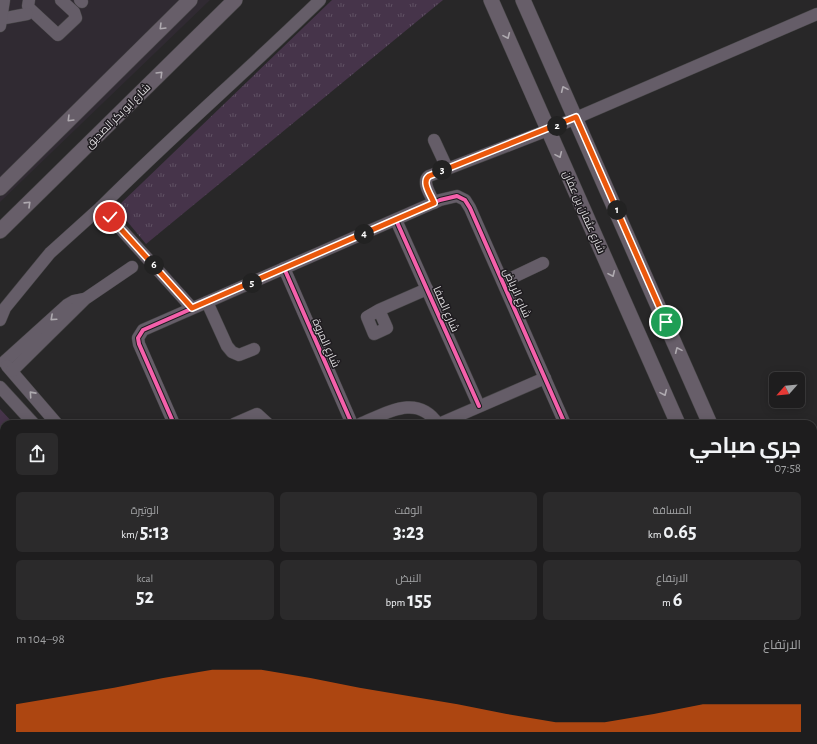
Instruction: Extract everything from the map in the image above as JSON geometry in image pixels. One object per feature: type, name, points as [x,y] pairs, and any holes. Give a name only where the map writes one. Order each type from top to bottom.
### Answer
[{"type":"main road","points":[[0,188],[190,0]]},
{"type":"main road","name":"شارع ابو بكر الصديق","points":[[0,231],[235,0]]},
{"type":"main road","name":"شارع عثمان بن عفان","points":[[491,0],[676,420]]},
{"type":"main road","points":[[523,0],[576,117],[708,420]]},
{"type":"street","points":[[0,27],[4,0]]},
{"type":"street","points":[[29,0],[28,6],[30,9],[58,35],[76,18],[74,12],[61,0]]},
{"type":"street","points":[[0,320],[3,309],[50,253],[101,207],[139,169],[209,106],[320,0]]},
{"type":"street","points":[[0,19],[27,14]]},
{"type":"street","points":[[434,203],[425,183],[426,178],[447,168],[548,130],[817,14]]},
{"type":"street","points":[[434,140],[447,168]]},
{"type":"street","name":"شارع الرياض","points":[[172,420],[139,344],[138,338],[143,330],[451,196],[457,196],[465,200],[470,208],[563,420]]},
{"type":"street","points":[[101,207],[192,308]]},
{"type":"street","name":"شارع الصفا","points":[[396,220],[479,406]]},
{"type":"street","points":[[503,282],[543,263]]},
{"type":"street","points":[[12,371],[85,299],[132,267]]},
{"type":"street","name":"شارع المروة","points":[[284,268],[350,420]]},
{"type":"street","points":[[379,310],[427,289]]},
{"type":"street","points":[[54,420],[2,360],[67,305],[74,301],[85,299]]},
{"type":"street","points":[[207,302],[229,350],[239,355],[254,349]]},
{"type":"street","points":[[447,420],[544,378]]},
{"type":"street","points":[[0,387],[30,420]]},
{"type":"street","points":[[371,420],[406,407],[425,411],[434,420]]},
{"type":"street","points":[[243,420],[257,414],[264,420]]},
{"type":"shaded area","points":[[0,0],[210,0],[0,202]]},
{"type":"green space","points":[[332,0],[443,0],[146,244],[116,208]]},
{"type":"green space","points":[[0,409],[10,420],[0,420]]},
{"type":"cycle path","points":[[172,420],[139,344],[138,338],[143,330],[440,200],[457,196],[465,200],[470,208],[563,420]]},
{"type":"cycle path","points":[[396,220],[479,406]]},
{"type":"cycle path","points":[[284,268],[350,420]]},
{"type":"route","points":[[110,217],[192,308],[434,203],[425,183],[427,177],[548,130],[576,117],[666,322]]}]
